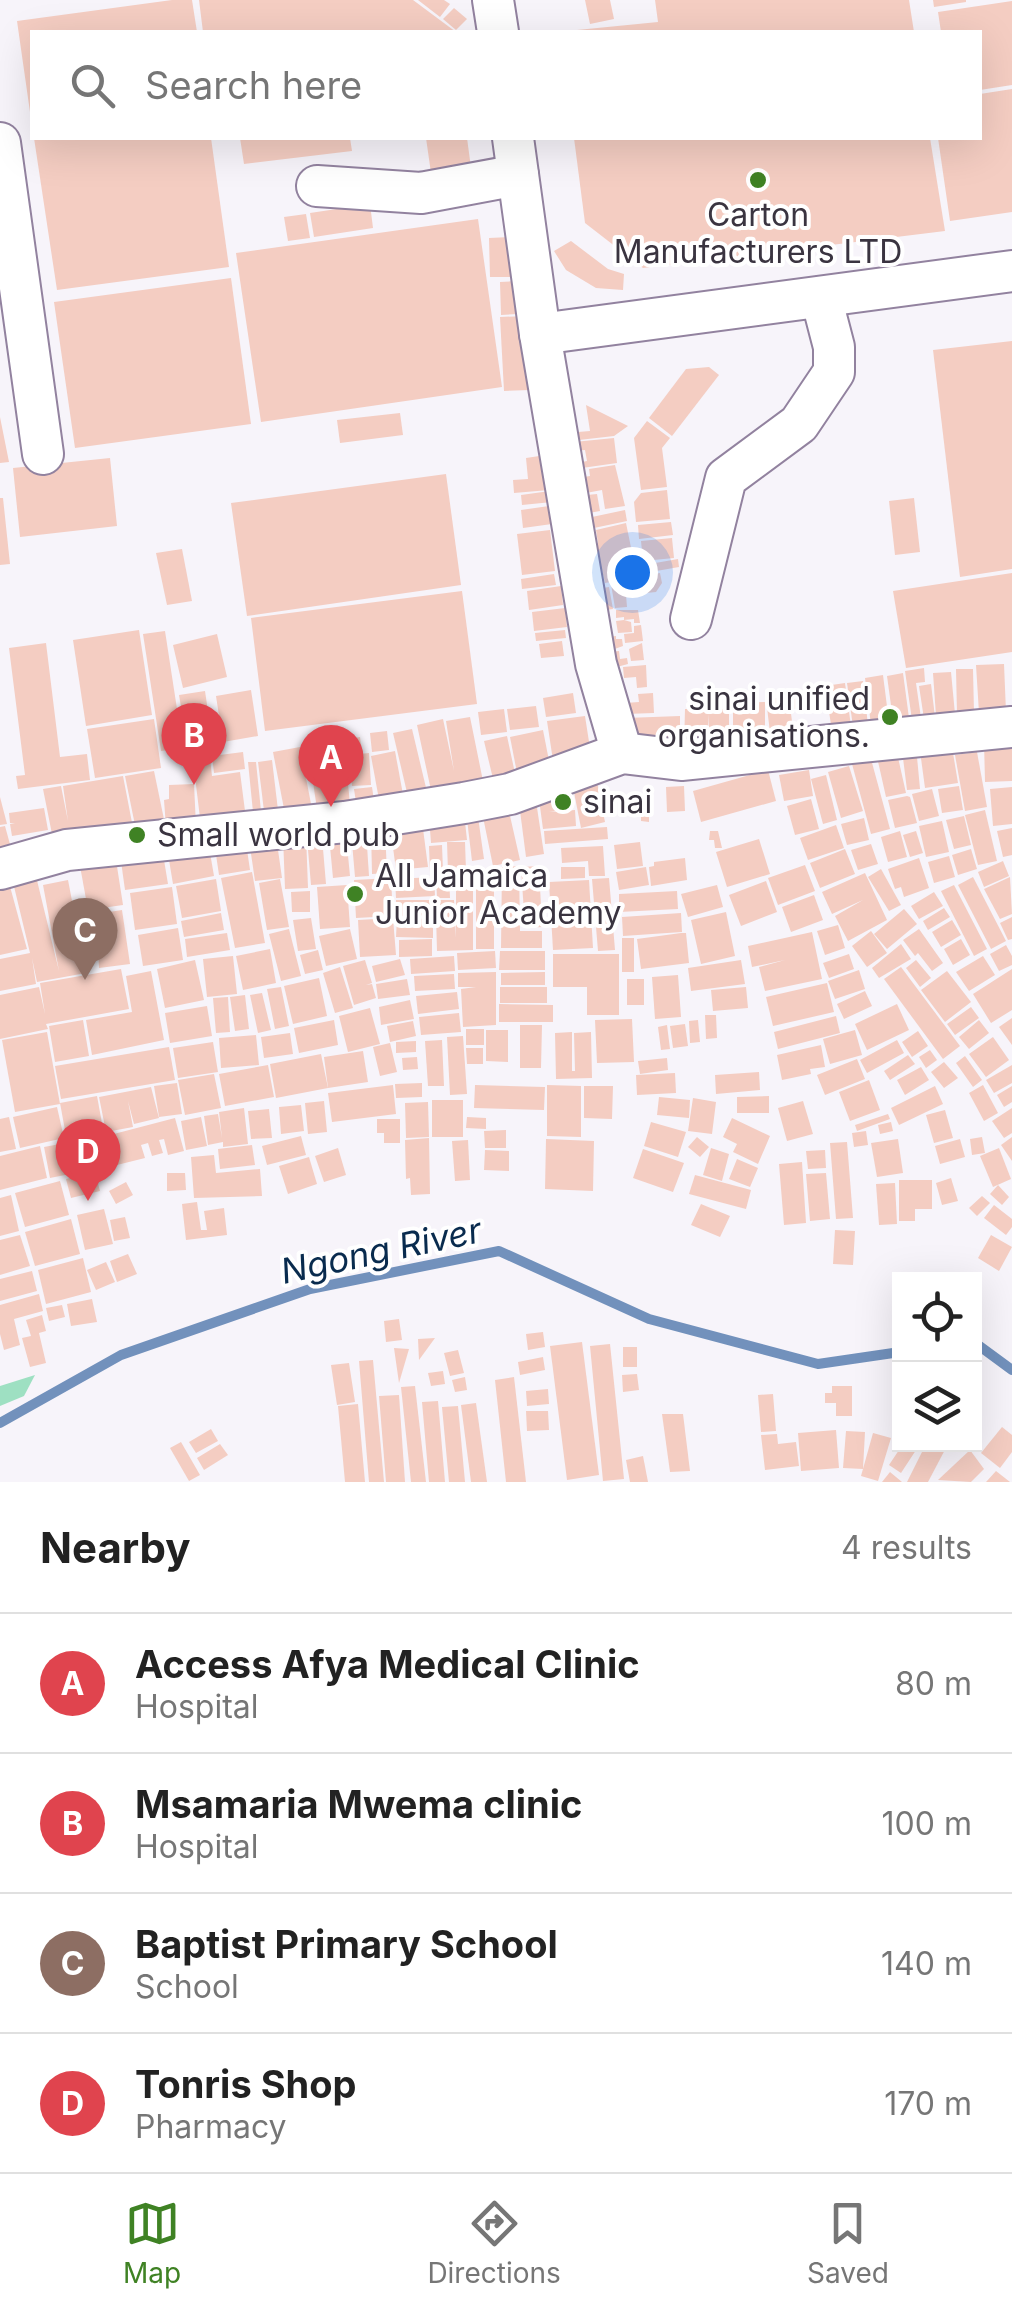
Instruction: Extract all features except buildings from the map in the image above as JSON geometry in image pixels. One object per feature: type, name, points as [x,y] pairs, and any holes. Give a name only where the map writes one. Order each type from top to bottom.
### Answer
[{"type":"street","points":[[493,0],[498,30]]},
{"type":"street","points":[[0,142],[43,454]]},
{"type":"street","points":[[317,186],[421,193],[516,156],[540,334],[596,664],[622,754]]},
{"type":"street","points":[[540,334],[1012,271]]},
{"type":"street","points":[[692,619],[726,478],[799,424],[834,372],[834,348],[821,297]]},
{"type":"street","points":[[0,869],[67,850],[345,822],[464,803],[510,794],[622,754],[682,760],[1012,727]]},
{"type":"green space","points":[[35,1375],[24,1396],[0,1406],[0,1386]]},
{"type":"waterway","name":"Ngong River","points":[[0,1423],[121,1355],[310,1289],[499,1251],[649,1319],[818,1364],[892,1353]]},
{"type":"waterway","name":"Ngong River","points":[[982,1348],[1012,1370]]},
{"type":"place","name":"Carton Manufacturers LTD","points":[[758,180]]},
{"type":"place","name":"sinai unified organisations.","points":[[890,717]]},
{"type":"place","name":"Msamaria Mwema clinic","points":[[194,785]]},
{"type":"place","name":"sinai","points":[[563,802]]},
{"type":"place","name":"Access Afya Medical Clinic","points":[[331,807]]},
{"type":"place","name":"Small world pub","points":[[137,835]]},
{"type":"place","name":"All Jamaica Junior Academy","points":[[355,894]]},
{"type":"place","name":"Baptist Primary School","points":[[85,980]]},
{"type":"place","name":"Tonris Shop","points":[[88,1201]]}]
